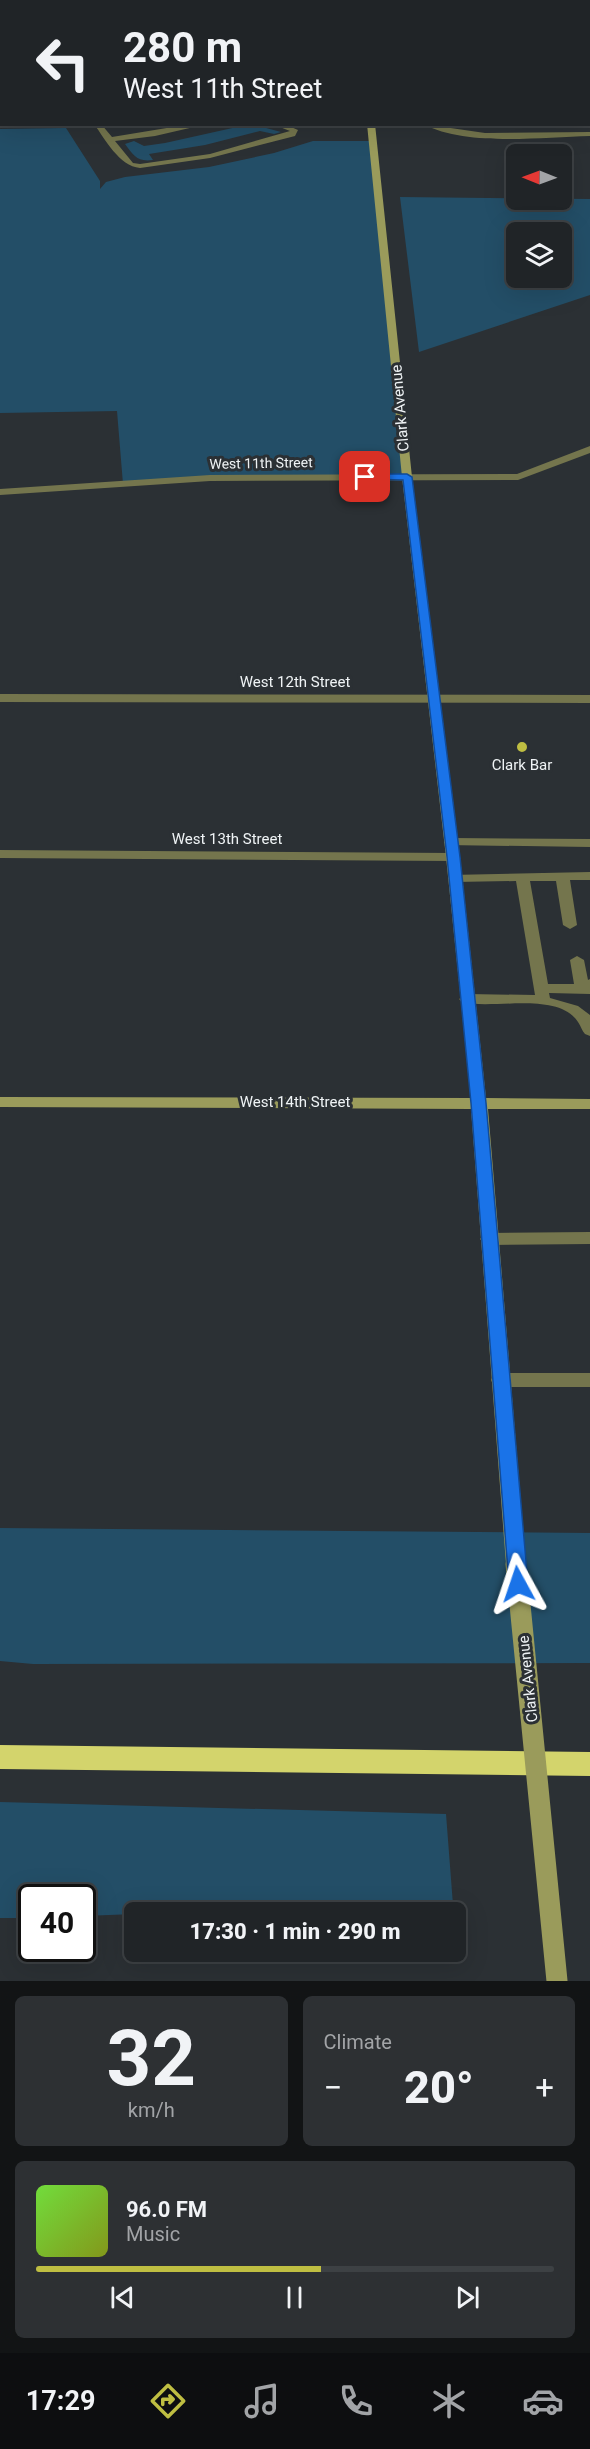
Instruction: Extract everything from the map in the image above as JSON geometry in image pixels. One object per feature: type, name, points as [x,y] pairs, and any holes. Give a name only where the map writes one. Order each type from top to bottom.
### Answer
[{"type":"highway","points":[[0,1757],[590,1764]]},
{"type":"street","points":[[98,126],[131,165],[210,156],[292,134],[294,130],[282,126]]},
{"type":"street","points":[[108,140],[194,126]]},
{"type":"street","name":"Clark Avenue","points":[[371,126],[407,477],[456,878],[479,1103],[516,1564],[557,1981]]},
{"type":"street","points":[[431,126],[441,130],[477,134],[590,134]]},
{"type":"street","name":"West 11th Street","points":[[0,492],[210,478],[518,477],[590,449]]},
{"type":"street","name":"West 12th Street","points":[[0,698],[590,699]]},
{"type":"street","name":"West 13th Street","points":[[0,854],[452,850],[590,843]]},
{"type":"street","points":[[562,876],[570,925]]},
{"type":"street","points":[[456,878],[590,876]]},
{"type":"street","points":[[522,877],[542,994]]},
{"type":"street","points":[[467,999],[542,994],[587,987],[577,960]]},
{"type":"street","points":[[542,994],[564,1004],[582,1017],[590,1030]]},
{"type":"street","name":"West 14th Street","points":[[0,1102],[590,1104]]},
{"type":"street","points":[[489,1239],[590,1238]]},
{"type":"street","points":[[500,1380],[590,1380]]},
{"type":"shaded area","points":[[233,126],[259,126],[281,132],[274,134],[260,131],[205,145],[149,154],[153,160],[136,157],[125,144],[134,141],[144,146],[165,143],[237,127]]},
{"type":"shaded area","points":[[66,128],[100,181],[100,189],[106,182],[125,177],[209,167],[274,153],[313,141],[373,141],[407,477],[210,478],[123,484],[117,411],[0,413],[0,129]]},
{"type":"shaded area","points":[[400,197],[506,198],[506,210],[572,210],[572,199],[590,199],[590,295],[419,352]]},
{"type":"shaded area","points":[[0,1528],[590,1533],[590,1663],[33,1664],[0,1661]]},
{"type":"shaded area","points":[[0,1802],[446,1814],[453,1902],[124,1902],[124,1914],[96,1916],[96,1884],[18,1884],[18,1918],[0,1918]]},
{"type":"place","name":"Clark Bar","points":[[522,747]]},
{"type":"route","points":[[365,477],[407,477],[453,857],[479,1103],[518,1584]]}]
